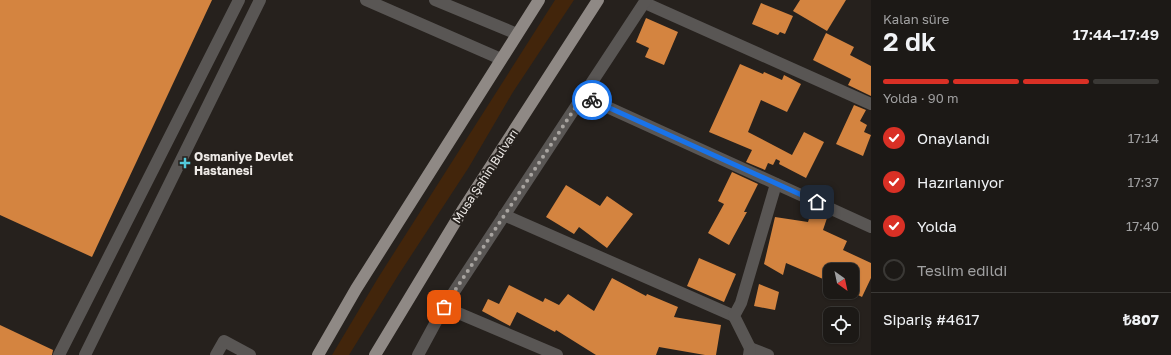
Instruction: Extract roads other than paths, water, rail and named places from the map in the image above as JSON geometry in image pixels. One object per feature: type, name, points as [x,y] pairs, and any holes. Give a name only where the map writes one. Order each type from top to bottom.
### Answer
[{"type":"main road","points":[[318,355],[356,290],[539,0]]},
{"type":"main road","name":"Musa Şahin Bulvarı","points":[[375,355],[462,211],[598,0]]},
{"type":"street","points":[[59,355],[239,0]]},
{"type":"street","points":[[84,355],[260,0]]},
{"type":"street","points":[[366,0],[501,58]]},
{"type":"street","points":[[435,0],[517,34]]},
{"type":"street","points":[[418,355],[444,307],[646,1],[871,104]]},
{"type":"street","points":[[583,96],[871,227]]},
{"type":"street","points":[[734,316],[741,303],[776,184]]},
{"type":"street","points":[[504,215],[734,316],[750,351],[768,355]]},
{"type":"street","points":[[444,307],[557,355]]},
{"type":"street","points":[[216,355],[224,341],[250,355]]},
{"type":"place","name":"Osmaniye Devlet Hastanesi","points":[[185,163]]}]
